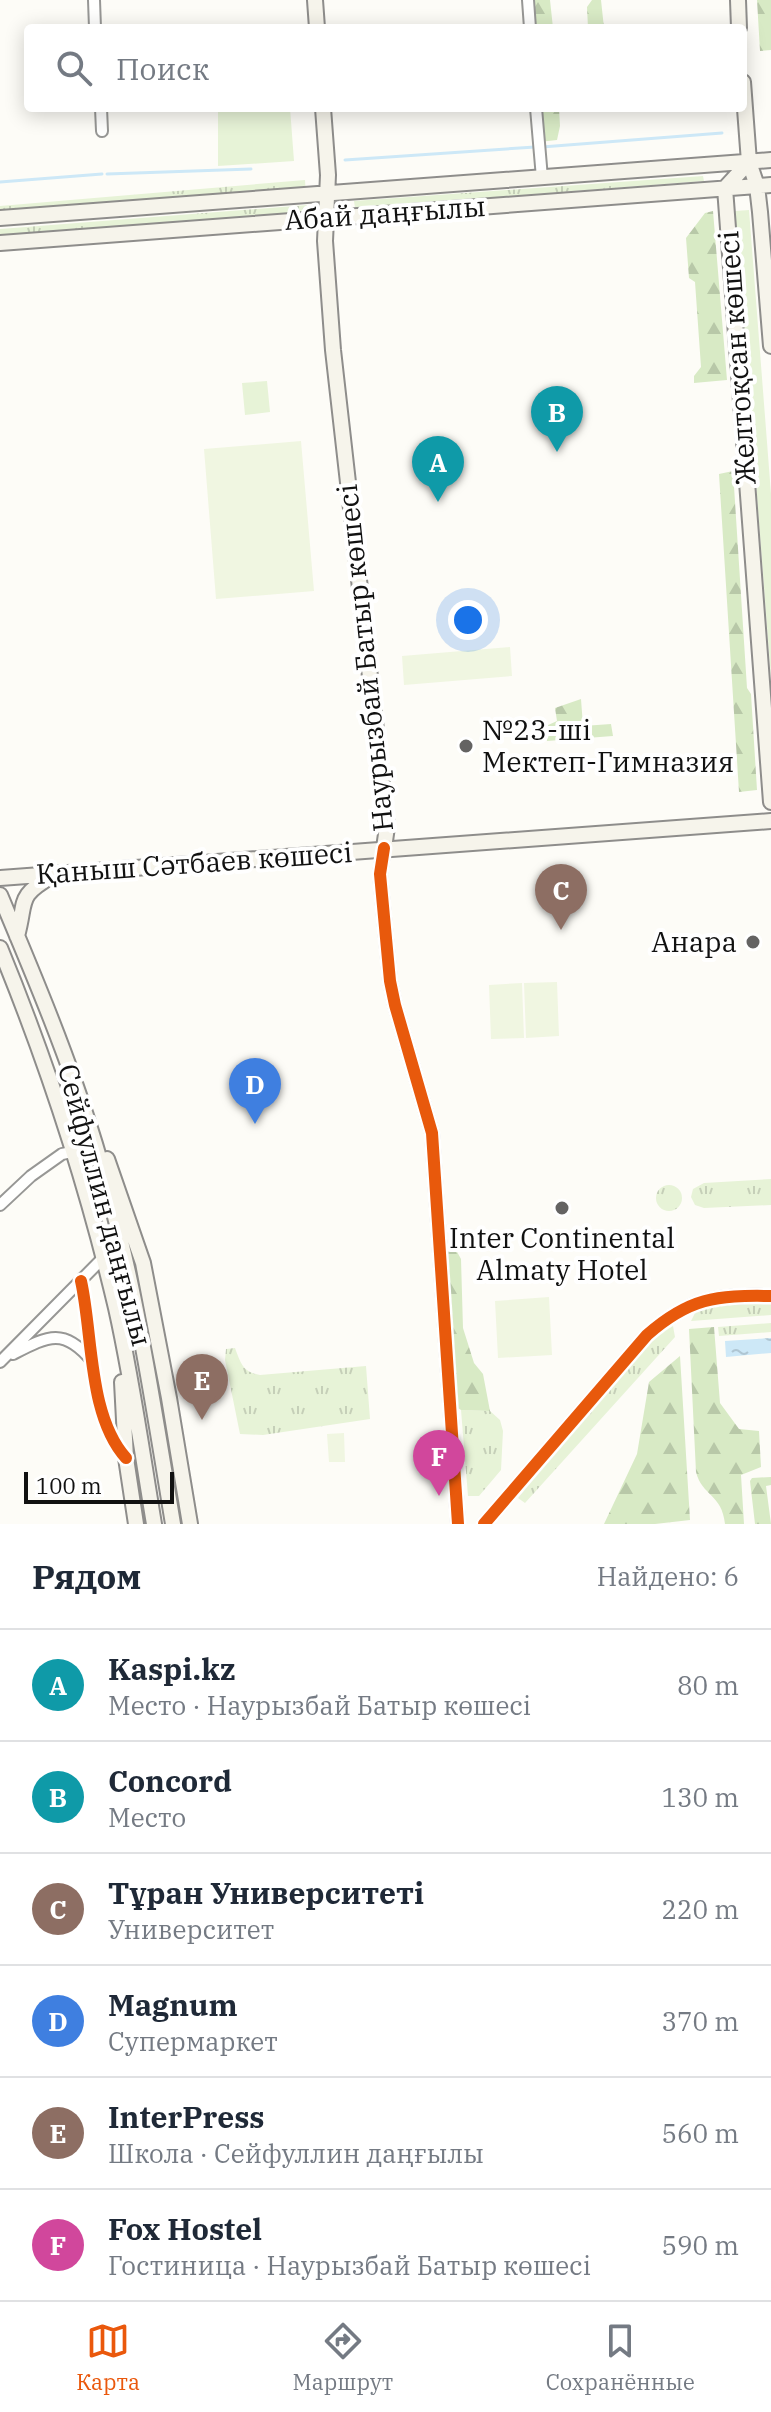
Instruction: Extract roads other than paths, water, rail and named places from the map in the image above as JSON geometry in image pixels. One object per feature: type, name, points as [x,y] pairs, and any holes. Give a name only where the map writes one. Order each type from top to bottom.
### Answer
[{"type":"main road","points":[[315,0],[317,24]]},
{"type":"main road","points":[[738,0],[739,24]]},
{"type":"main road","points":[[323,112],[328,218]]},
{"type":"main road","name":"Желтоқсан көшесі","points":[[745,112],[749,162],[764,185],[771,346]]},
{"type":"main road","name":"Абай даңғылы","points":[[0,218],[771,160]]},
{"type":"main road","points":[[725,188],[749,162]]},
{"type":"main road","name":"Абай даңғылы","points":[[0,243],[764,185]]},
{"type":"main road","name":"Желтоқсан көшесі","points":[[725,188],[771,802]]},
{"type":"main road","name":"Наурызбай Батыр көшесі","points":[[328,218],[325,241],[333,350],[387,827],[384,848]]},
{"type":"main road","name":"Қаныш Сәтбаев көшесі","points":[[0,878],[771,821]]},
{"type":"main road","points":[[17,936],[24,898],[29,890],[56,874]]},
{"type":"main road","name":"Сейфуллин даңғылы","points":[[0,895],[54,1024],[96,1147],[144,1348],[173,1524]]},
{"type":"main road","name":"Сейфуллин даңғылы","points":[[0,948],[35,1033],[103,1258],[116,1310],[154,1524]]},
{"type":"main road","points":[[81,1103],[104,1149],[143,1263],[190,1524]]},
{"type":"main road","points":[[116,1310],[126,1458],[136,1524]]},
{"type":"street","points":[[94,0],[95,24]]},
{"type":"street","points":[[528,0],[530,24]]},
{"type":"street","points":[[101,112],[102,131]]},
{"type":"street","points":[[536,112],[542,178]]},
{"type":"street","name":"Наурызбай Батыр көшесі","points":[[384,848],[380,874],[390,981],[432,1133],[458,1524]]},
{"type":"street","points":[[0,1205],[31,1176],[71,1151],[96,1147]]},
{"type":"street","points":[[2,1360],[103,1258]]},
{"type":"street","points":[[81,1281],[105,1424],[116,1447],[126,1458]]},
{"type":"street","points":[[748,1296],[771,1290]]},
{"type":"street","points":[[484,1524],[647,1335],[665,1319],[698,1301],[771,1296]]},
{"type":"street","points":[[2,1360],[47,1338],[62,1337],[81,1347],[93,1363]]},
{"type":"water","points":[[771,1338],[771,1353],[726,1357],[725,1341]]},
{"type":"waterway","points":[[542,147],[722,133]]},
{"type":"waterway","points":[[345,160],[535,147]]},
{"type":"waterway","points":[[107,174],[251,169]]},
{"type":"waterway","points":[[0,182],[102,174]]},
{"type":"place","name":"Concord","points":[[557,452]]},
{"type":"place","name":"Kaspi.kz","points":[[438,502]]},
{"type":"place","name":"№23-ші Мектеп-Гимназия","points":[[466,746]]},
{"type":"place","name":"Тұран Университеті","points":[[561,930]]},
{"type":"place","name":"Анара","points":[[753,942]]},
{"type":"place","name":"Magnum","points":[[255,1124]]},
{"type":"place","name":"Inter Continental Almaty Hotel","points":[[562,1208]]},
{"type":"place","name":"InterPress","points":[[202,1420]]},
{"type":"place","name":"Fox Hostel","points":[[439,1496]]}]
